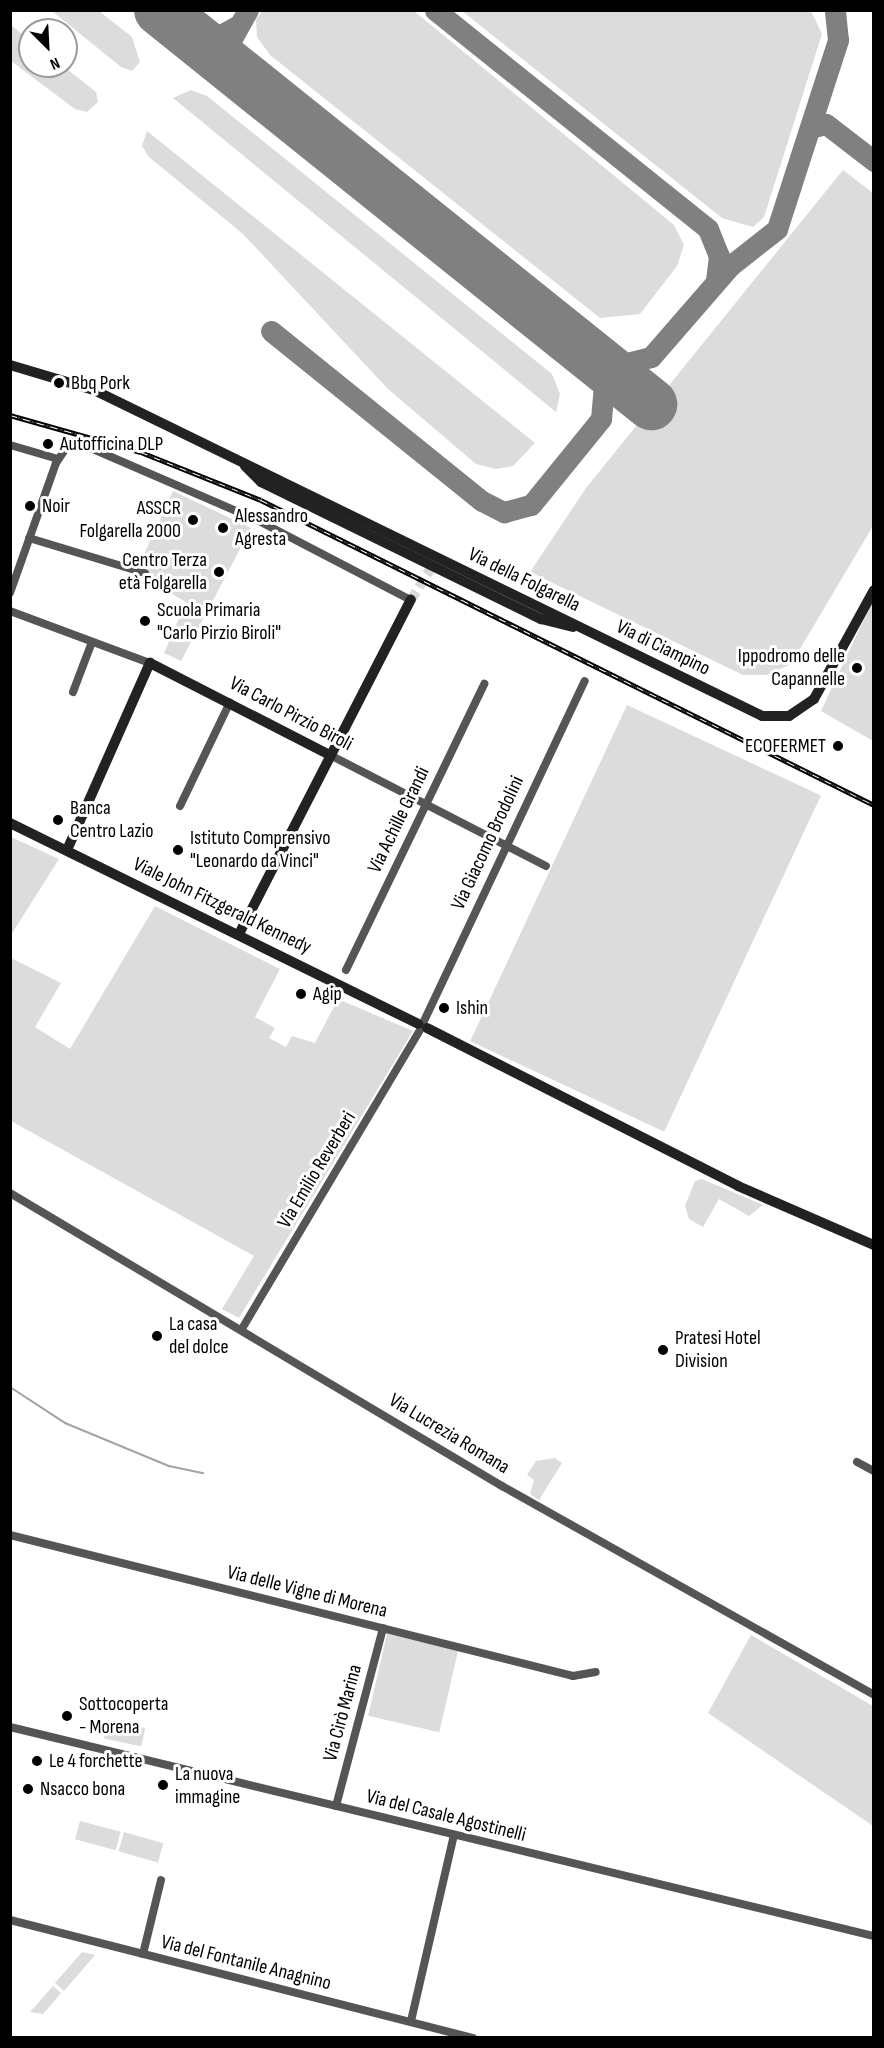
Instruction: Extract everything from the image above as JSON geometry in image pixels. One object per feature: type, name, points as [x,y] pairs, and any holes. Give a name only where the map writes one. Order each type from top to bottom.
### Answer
[{"type":"street","name":"Via della Folgarella","points":[[10,365],[75,381],[579,627]]},
{"type":"street","points":[[10,593],[58,459],[69,446],[82,444],[113,455],[259,521],[411,600],[328,754],[239,933]]},
{"type":"street","points":[[10,445],[58,459]]},
{"type":"street","points":[[29,538],[145,573]]},
{"type":"street","name":"Via di Ciampino","points":[[579,627],[759,715],[784,717],[804,709],[818,694],[873,590]]},
{"type":"street","name":"Via Carlo Pirzio Biroli","points":[[10,611],[150,663],[546,866]]},
{"type":"street","points":[[73,692],[92,642]]},
{"type":"street","points":[[67,850],[150,663]]},
{"type":"street","name":"Via Giacomo Brodolini","points":[[422,1026],[504,846],[585,681]]},
{"type":"street","name":"Via Achille Grandi","points":[[346,970],[484,684]]},
{"type":"street","points":[[180,806],[230,702]]},
{"type":"street","name":"Viale John Fitzgerald Kennedy","points":[[10,823],[239,933],[738,1186],[873,1245]]},
{"type":"street","name":"Via Emilio Reverberi","points":[[243,1327],[422,1026]]},
{"type":"street","name":"Via Lucrezia Romana","points":[[10,1193],[243,1327],[502,1486],[873,1694]]},
{"type":"street","points":[[857,1462],[873,1471]]},
{"type":"street","name":"Via delle Vigne di Morena","points":[[10,1535],[576,1676],[596,1672]]},
{"type":"street","name":"Via Cirò Marina","points":[[336,1806],[383,1628]]},
{"type":"street","name":"Via del Casale Agostinelli","points":[[10,1726],[873,1936]]},
{"type":"street","points":[[411,2021],[454,1835]]},
{"type":"street","points":[[143,1954],[161,1880]]},
{"type":"street","name":"Via del Fontanile Anagnino","points":[[10,1920],[472,2037]]},
{"type":"shaded area","points":[[52,11],[99,11],[132,37],[140,62],[132,71],[121,67],[78,32],[78,18],[61,18]]},
{"type":"shaded area","points":[[262,11],[414,11],[674,225],[684,245],[677,266],[640,314],[600,318],[270,55],[257,37],[256,19]]},
{"type":"shaded area","points":[[462,11],[811,11],[822,34],[764,217],[753,227],[722,218]]},
{"type":"shaded area","points":[[11,25],[18,31],[18,66],[11,61]]},
{"type":"shaded area","points":[[34,78],[78,78],[96,92],[98,102],[87,112],[75,109]]},
{"type":"shaded area","points":[[191,90],[207,96],[552,374],[560,394],[556,412],[173,98]]},
{"type":"shaded area","points":[[147,131],[535,443],[513,466],[496,469],[476,464],[388,389],[243,234],[149,157],[142,146]]},
{"type":"shaded area","points":[[843,170],[873,193],[873,526],[791,664],[767,675],[743,675],[530,572],[586,488]]},
{"type":"shaded area","points":[[173,491],[251,528],[181,661],[164,653],[186,602],[148,581],[148,564],[141,561]]},
{"type":"shaded area","name":"Ippodromo delle Capannelle","points":[[873,600],[873,741],[821,711]]},
{"type":"shaded area","points":[[627,705],[821,795],[664,1132],[470,1041]]},
{"type":"shaded area","points":[[11,837],[59,859],[11,935]]},
{"type":"shaded area","points":[[155,906],[280,969],[255,1017],[275,1028],[269,1038],[286,1047],[292,1036],[315,1043],[338,999],[413,1031],[239,1318],[222,1309],[254,1256],[11,1121],[11,958],[61,983],[35,1027],[70,1049]]},
{"type":"shaded area","points":[[702,1179],[763,1205],[749,1216],[719,1199],[703,1227],[689,1219],[685,1206],[695,1181]]},
{"type":"shaded area","points":[[555,1458],[562,1463],[539,1500],[530,1494],[534,1480],[527,1475],[536,1461]]},
{"type":"shaded area","points":[[387,1634],[458,1650],[439,1732],[368,1716]]},
{"type":"shaded area","points":[[751,1635],[873,1706],[873,1826],[708,1713]]},
{"type":"shaded area","points":[[108,1720],[145,1728],[141,1746],[104,1739]]},
{"type":"shaded area","points":[[80,1821],[121,1832],[116,1850],[75,1839]]},
{"type":"shaded area","points":[[124,1832],[163,1843],[158,1863],[118,1851]]},
{"type":"shaded area","points":[[82,1952],[95,1955],[64,1991],[55,1983]]},
{"type":"shaded area","points":[[53,1986],[61,1993],[43,2014],[30,2012]]},
{"type":"waterway","points":[[10,1387],[65,1423],[169,1466],[203,1473]]},
{"type":"taxiway","points":[[235,71],[229,44],[248,10]]},
{"type":"taxiway","points":[[435,10],[708,229],[719,256],[716,281]]},
{"type":"taxiway","points":[[588,352],[619,365],[651,357],[730,266],[777,229],[838,40],[835,10]]},
{"type":"taxiway","points":[[188,33],[217,37],[235,27]]},
{"type":"taxiway","points":[[810,128],[826,124],[874,161]]},
{"type":"taxiway","points":[[271,331],[482,501],[504,512],[531,505],[601,419],[604,381],[582,349]]},
{"type":"runway","points":[[160,10],[651,404]]},
{"type":"tunnel","points":[[411,600],[432,566]]},
{"type":"railway","points":[[10,415],[141,452],[261,500],[874,805]]},
{"type":"place","name":"Bbq Pork","points":[[59,383]]},
{"type":"place","name":"Autofficina DLP","points":[[48,444]]},
{"type":"place","name":"Noir","points":[[30,506]]},
{"type":"place","name":"ASSCR Folgarella 2000","points":[[193,520]]},
{"type":"place","name":"Alessandro Agresta","points":[[223,528]]},
{"type":"place","name":"Centro Terza età Folgarella","points":[[219,572]]},
{"type":"place","name":"Scuola Primaria \"Carlo Pirzio Biroli\"","points":[[145,621]]},
{"type":"place","name":"Ippodromo delle Capannelle","points":[[857,668]]},
{"type":"place","name":"ECOFERMET","points":[[838,746]]},
{"type":"place","name":"Banca Centro Lazio","points":[[58,820]]},
{"type":"place","name":"Istituto Comprensivo \"Leonardo da Vinci\"","points":[[178,850]]},
{"type":"place","name":"Agip","points":[[301,994]]},
{"type":"place","name":"Ishin","points":[[444,1008]]},
{"type":"place","name":"La casa del dolce","points":[[157,1336]]},
{"type":"place","name":"Pratesi Hotel Division","points":[[663,1350]]},
{"type":"place","name":"Sottocoperta - Morena","points":[[67,1716]]},
{"type":"place","name":"Le 4 forchette","points":[[37,1761]]},
{"type":"place","name":"La nuova immagine","points":[[163,1785]]},
{"type":"place","name":"Nsacco bona","points":[[28,1789]]}]
